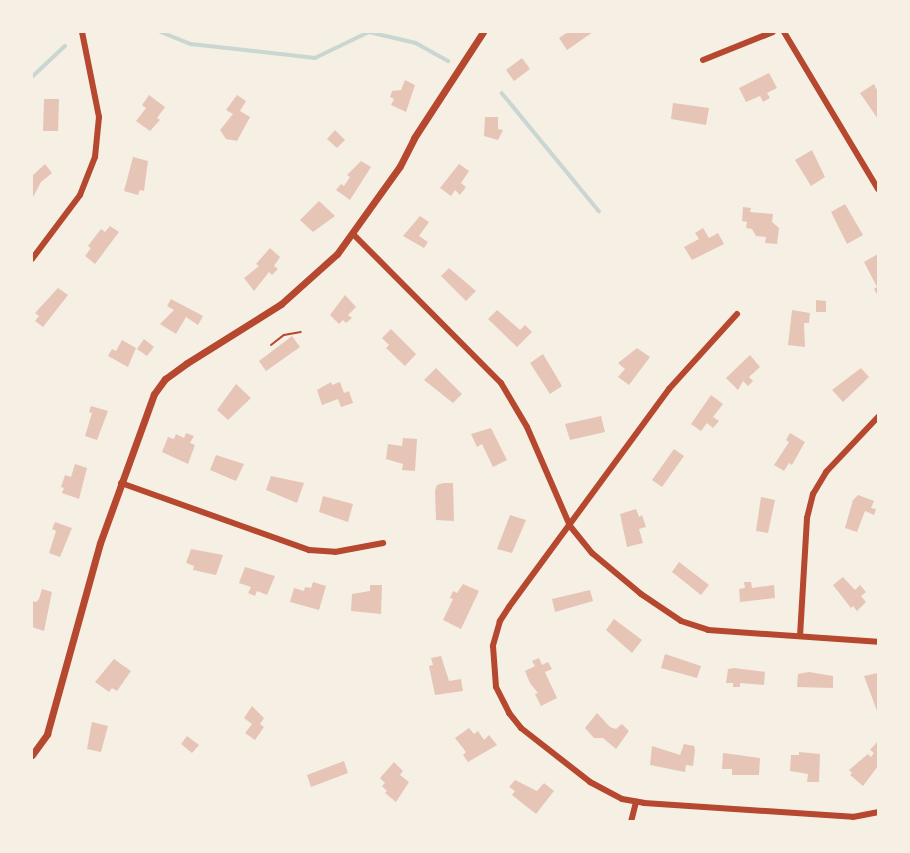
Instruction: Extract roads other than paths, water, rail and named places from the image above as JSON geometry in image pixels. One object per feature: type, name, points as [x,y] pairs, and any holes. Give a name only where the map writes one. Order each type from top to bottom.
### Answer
[{"type":"street","points":[[32,259],[80,195],[95,157],[99,117],[82,32]]},
{"type":"street","points":[[32,755],[47,734],[97,553],[144,414],[165,379],[281,304],[337,254],[400,166],[414,138],[483,32]]},
{"type":"street","points":[[703,60],[773,32]]},
{"type":"street","points":[[784,32],[878,189]]},
{"type":"street","points":[[353,234],[501,383],[527,427],[569,526],[592,553],[641,594],[687,624],[725,633],[878,642]]},
{"type":"street","points":[[737,314],[669,389],[500,621],[492,649],[494,678],[504,705],[522,728],[590,782],[622,799],[853,817],[878,812]]},
{"type":"street","points":[[800,636],[807,518],[813,494],[832,465],[878,417]]},
{"type":"street","points":[[121,483],[309,550],[335,552],[383,543]]},
{"type":"street","points":[[631,821],[636,802]]},
{"type":"waterway","points":[[161,32],[191,44],[315,58],[369,32],[416,43],[448,61]]},
{"type":"waterway","points":[[32,77],[65,46]]},
{"type":"waterway","points":[[502,93],[599,211]]}]
